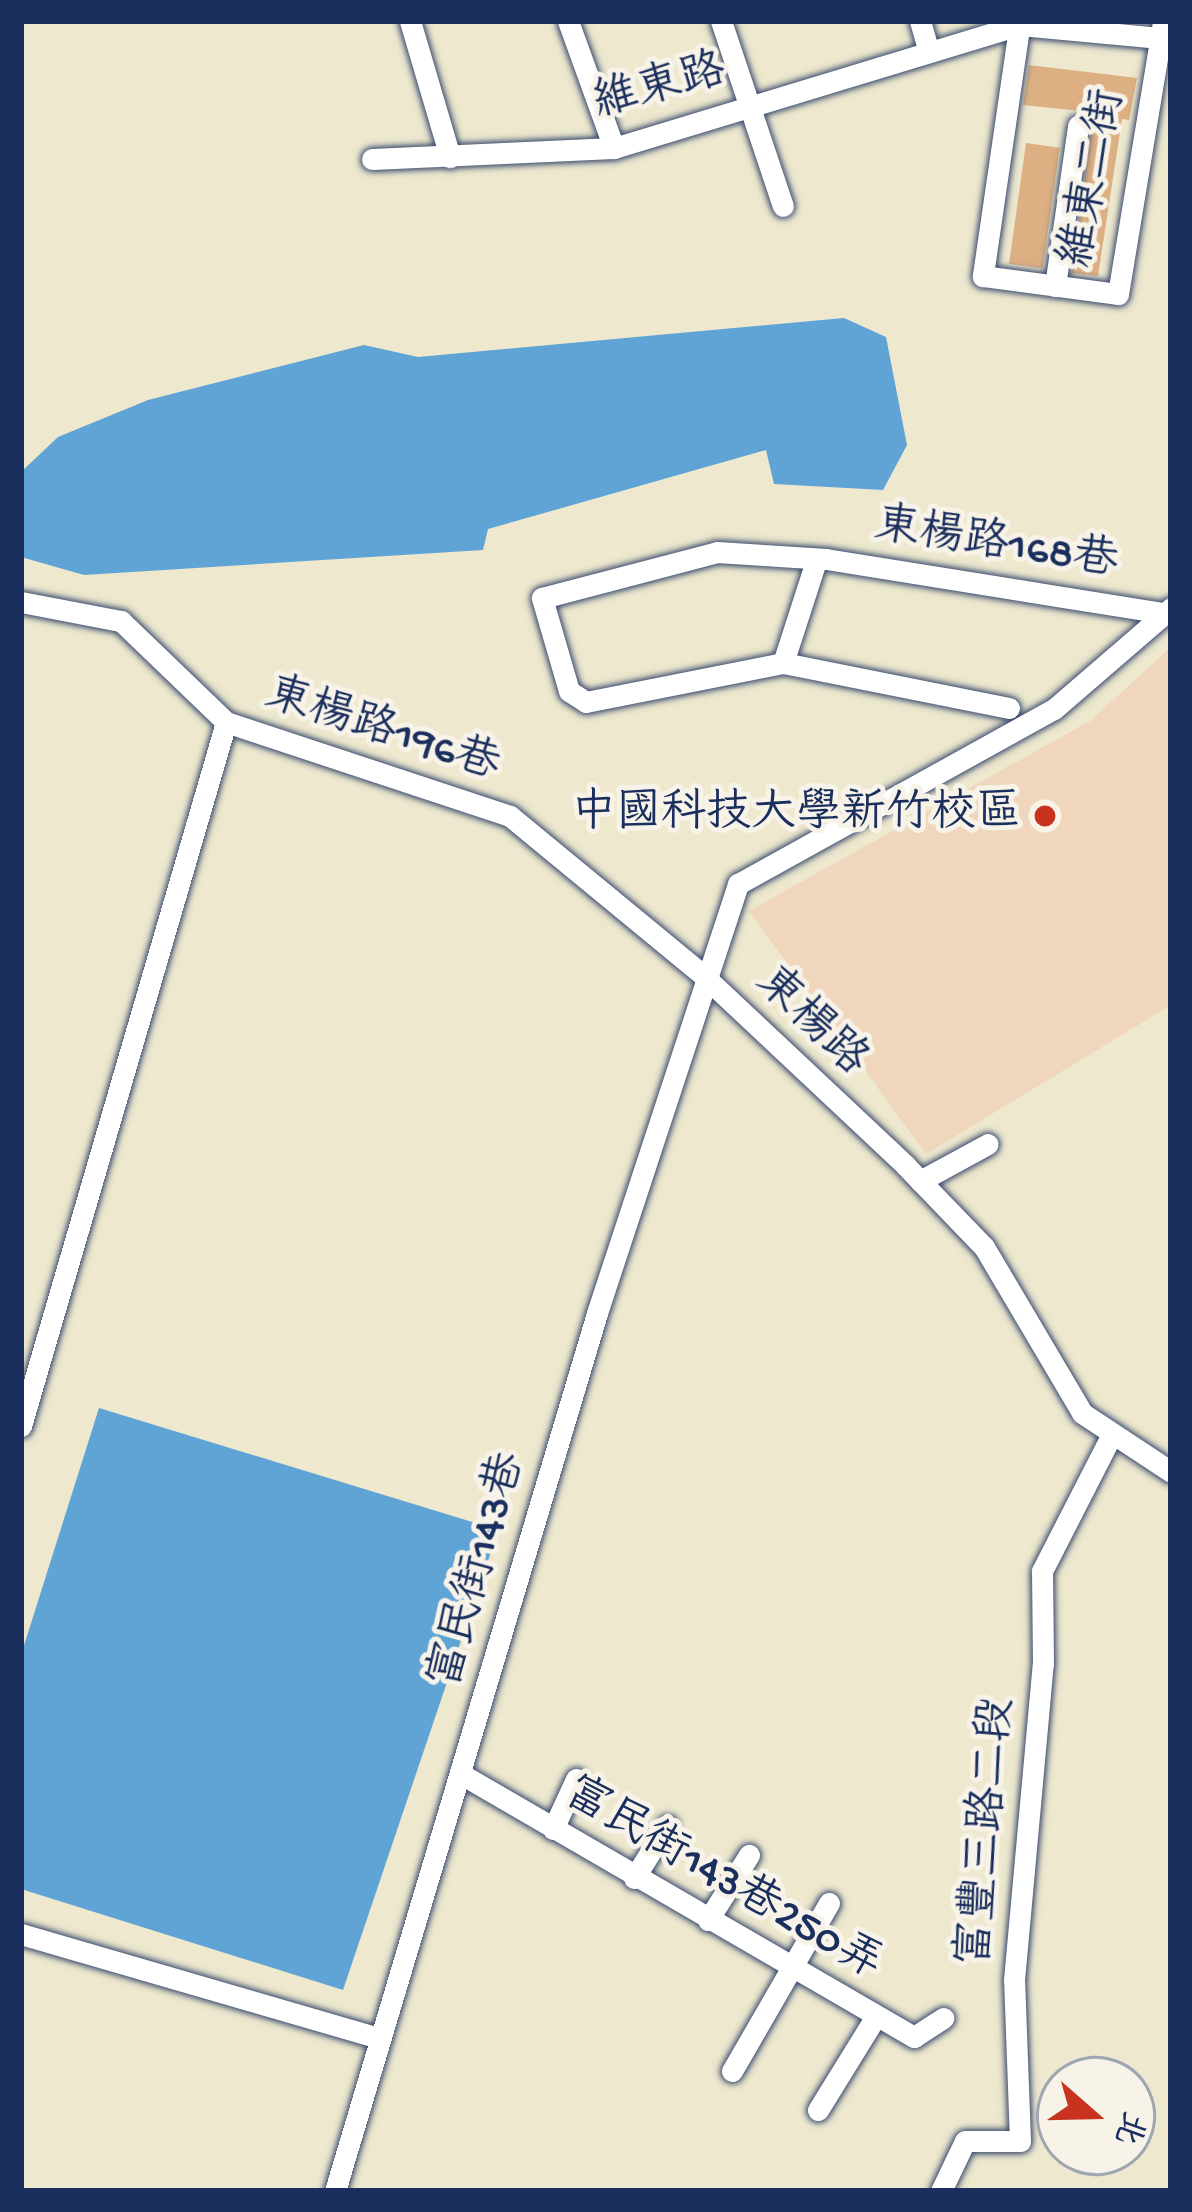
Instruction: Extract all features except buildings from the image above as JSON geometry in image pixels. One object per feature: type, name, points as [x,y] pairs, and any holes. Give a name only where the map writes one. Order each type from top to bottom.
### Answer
[{"type":"street","points":[[410,21],[450,157]]},
{"type":"street","points":[[568,21],[614,148]]},
{"type":"street","points":[[721,21],[783,206]]},
{"type":"street","points":[[920,21],[928,49]]},
{"type":"street","name":"維東路","points":[[372,159],[614,148],[1020,23],[1165,32]]},
{"type":"street","name":"維東二街","points":[[1020,23],[982,276],[1118,294],[1165,32]]},
{"type":"street","points":[[1055,286],[1078,126]]},
{"type":"street","name":"東楊路168巷","points":[[1009,708],[783,663],[586,702],[569,692],[542,598],[717,551],[1168,610]]},
{"type":"street","name":"東楊路168巷","points":[[783,663],[815,561]]},
{"type":"street","name":"東楊路196巷","points":[[21,602],[121,621],[226,722],[510,816],[704,975]]},
{"type":"street","name":"東楊路","points":[[1168,610],[1054,710],[738,884],[704,975],[984,1246],[1063,1390],[1112,1434],[1171,1472]]},
{"type":"street","points":[[21,1426],[226,722]]},
{"type":"street","name":"富民街143巷","points":[[335,2191],[704,975]]},
{"type":"street","points":[[920,1181],[988,1144]]},
{"type":"street","name":"富豐三路二段","points":[[941,2191],[964,2141],[1020,2141],[1014,1980],[1043,1664],[1042,1571],[1112,1434]]},
{"type":"street","name":"富民街143巷250弄","points":[[461,1774],[914,2037],[943,2018]]},
{"type":"street","points":[[553,1829],[576,1779]]},
{"type":"street","points":[[634,1878],[667,1826]]},
{"type":"street","points":[[708,1920],[748,1855]]},
{"type":"street","points":[[732,2071],[829,1903]]},
{"type":"street","points":[[21,1934],[378,2038]]},
{"type":"street","points":[[818,2110],[876,2016]]},
{"type":"shaded area","name":"中國科技大學新竹校區","points":[[1171,647],[1171,1005],[926,1154],[749,911],[1090,721]]},
{"type":"water","points":[[844,318],[886,337],[907,445],[883,490],[774,484],[766,450],[488,529],[483,550],[84,575],[21,557],[21,472],[58,437],[148,400],[364,345],[418,357]]},
{"type":"water","points":[[99,1408],[492,1528],[494,1543],[343,1990],[21,1889],[21,1655]]},
{"type":"place","name":"中國科技大學新竹校區","points":[[1045,816]]}]
